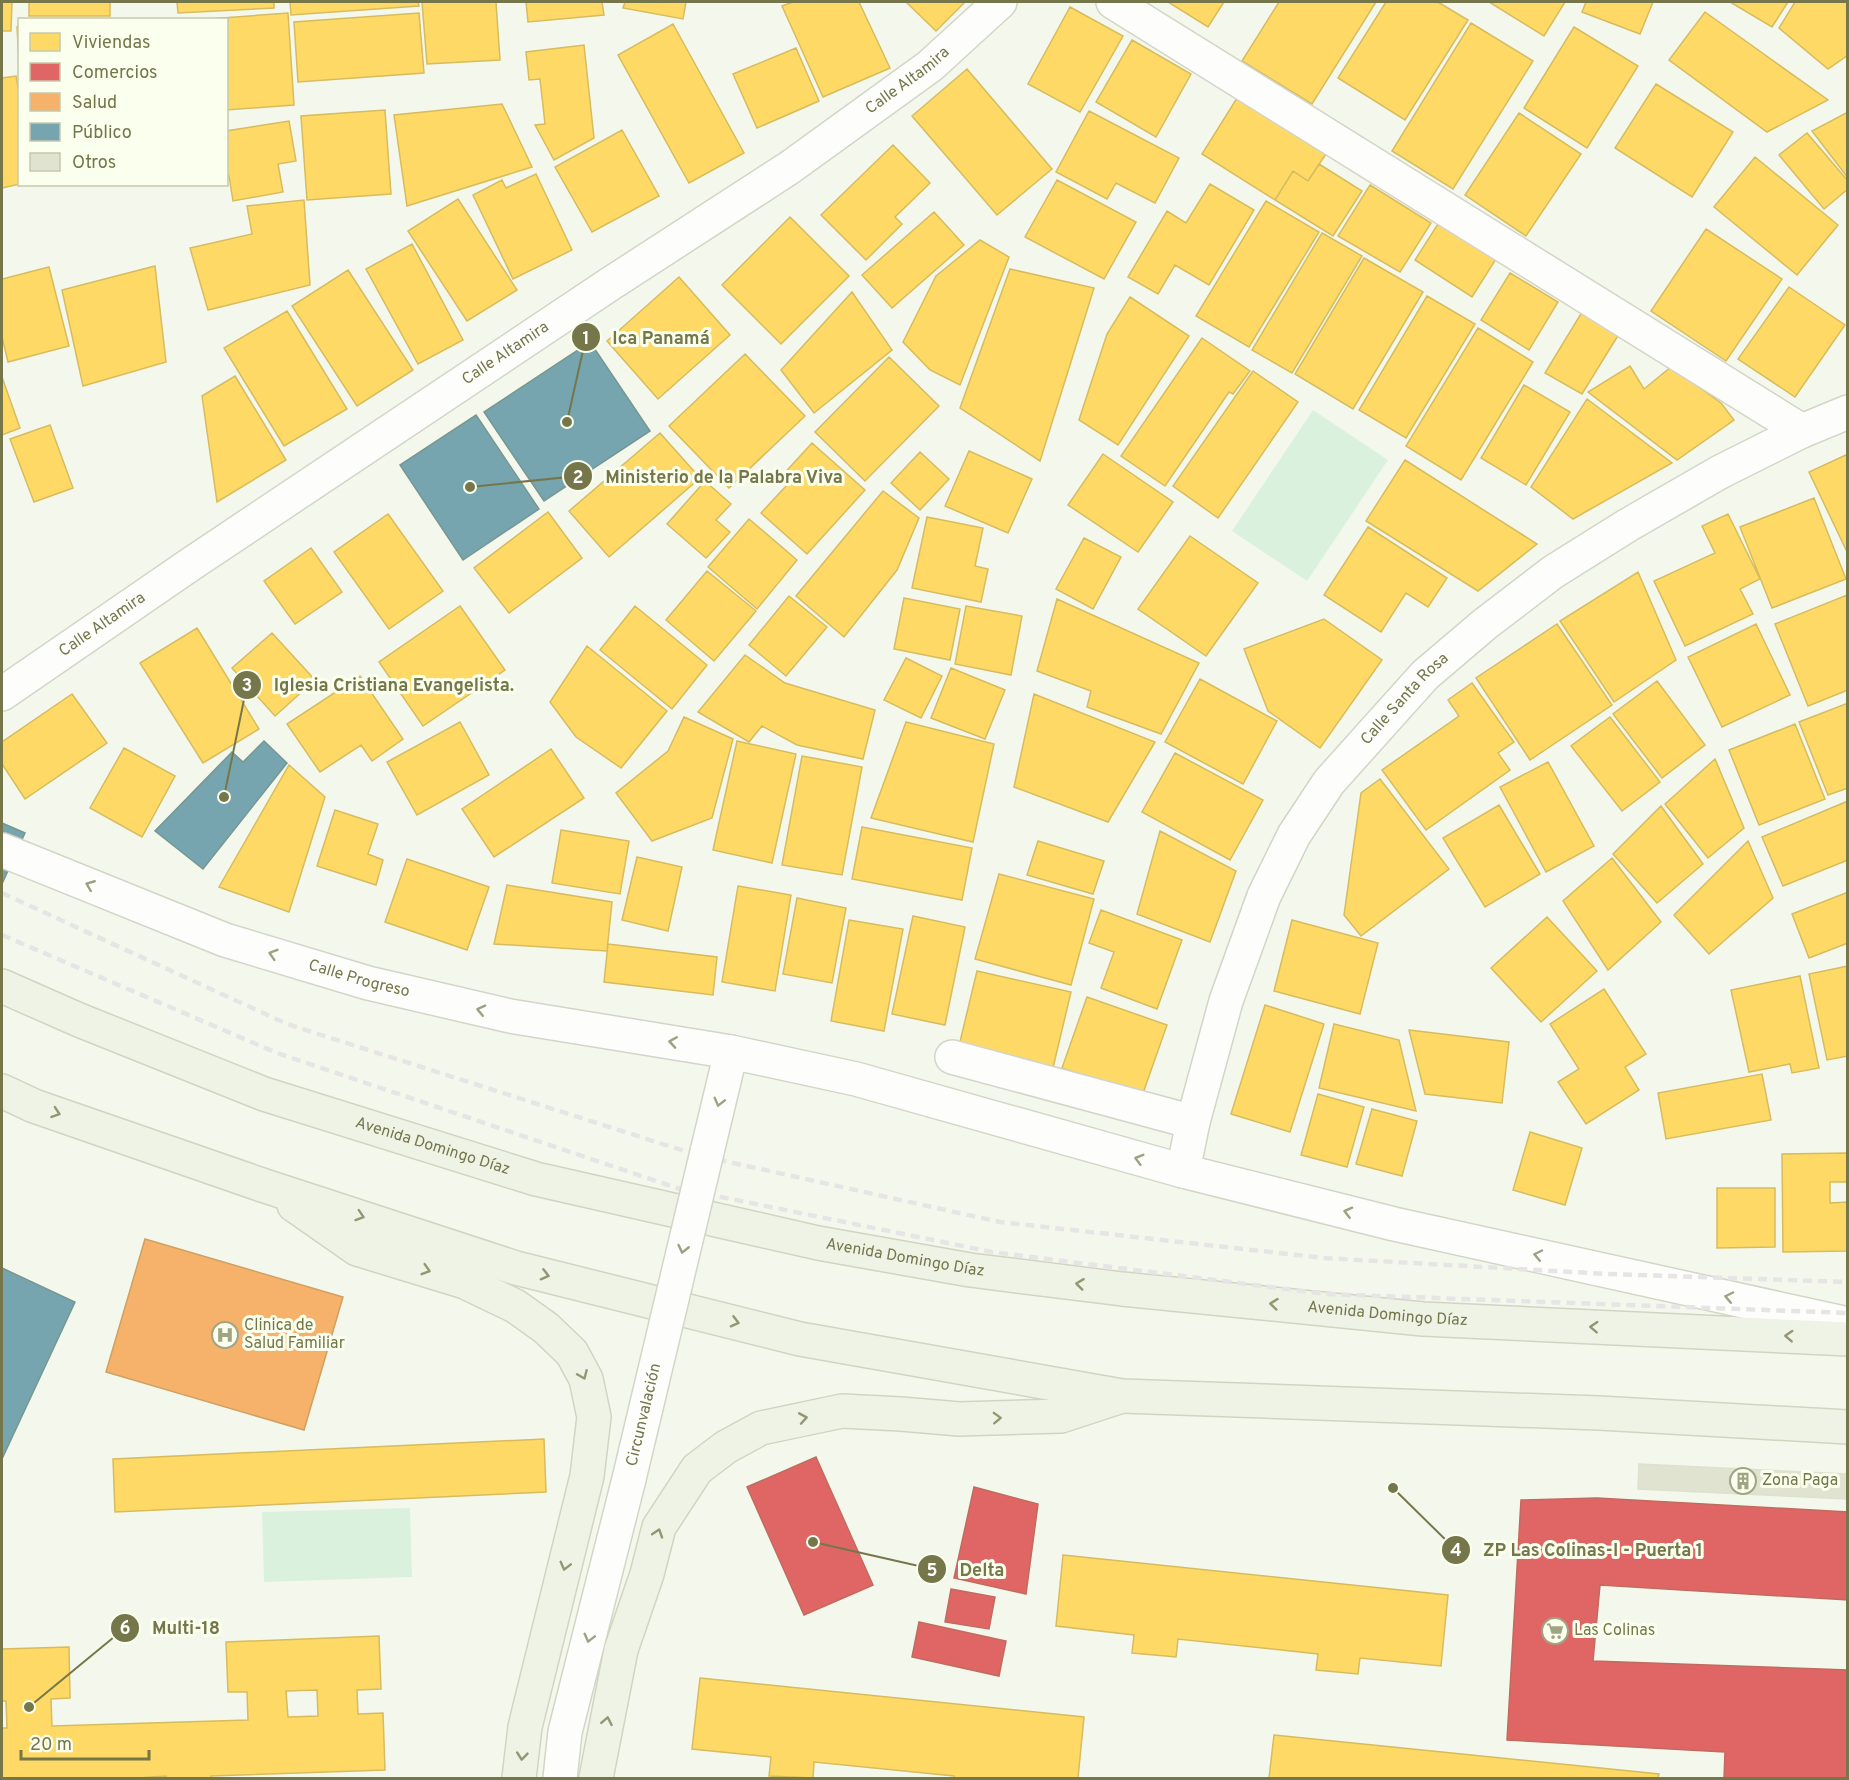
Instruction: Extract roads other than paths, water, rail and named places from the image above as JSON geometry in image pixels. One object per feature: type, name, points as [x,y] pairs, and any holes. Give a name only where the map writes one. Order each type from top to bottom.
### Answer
[{"type":"main road","name":"Avenida Domingo Díaz","points":[[2,986],[79,1020],[264,1094],[536,1179],[818,1243],[970,1270],[1122,1289],[1412,1318],[1848,1338]]},
{"type":"main road","points":[[2,1091],[34,1106],[516,1268],[800,1339],[1122,1396],[1599,1413],[1848,1428]]},
{"type":"main road","points":[[265,1185],[357,1249],[465,1282],[515,1306],[546,1328],[572,1353],[586,1378],[594,1417],[587,1476],[525,1727],[519,1779]]},
{"type":"main road","points":[[596,1779],[621,1650],[647,1574],[659,1527],[697,1469],[726,1447],[761,1428],[842,1411],[901,1413],[959,1419],[1061,1416],[1122,1396]]},
{"type":"street","name":"Calle Altamira","points":[[2,694],[200,558],[789,168],[930,66],[1000,2]]},
{"type":"street","points":[[1113,2],[1802,431]]},
{"type":"street","name":"Calle Santa Rosa","points":[[1183,1171],[1193,1122],[1226,1001],[1264,896],[1294,835],[1329,782],[1425,675],[1485,624],[1553,572],[1710,478],[1802,431],[1848,412]]},
{"type":"street","name":"Calle Progreso","points":[[2,850],[225,940],[368,983],[510,1017],[731,1052],[856,1079],[1183,1171],[1394,1224],[1848,1324]]},
{"type":"street","name":"Circunvalación","points":[[560,1779],[565,1732],[629,1479],[731,1052]]},
{"type":"street","points":[[952,1057],[1193,1122]]},
{"type":"railway","points":[[2,893],[287,1024],[697,1155],[1000,1222],[1324,1258],[1608,1274],[1848,1282]]},
{"type":"railway","points":[[2,935],[277,1053],[677,1188],[992,1252],[1326,1294],[1848,1313]]},
{"type":"place","name":"Ica Panamá","points":[[567,422]]},
{"type":"place","name":"Ministerio de la Palabra Viva","points":[[470,487]]},
{"type":"place","name":"Iglesia Cristiana Evangelista.","points":[[224,797]]},
{"type":"place","name":"Clinica de Salud Familiar","points":[[225,1335]]},
{"type":"place","name":"Zona Paga","points":[[1743,1481]]},
{"type":"place","name":"ZP Las Colinas-I - Puerta 1","points":[[1393,1488]]},
{"type":"place","name":"Delta","points":[[813,1542]]},
{"type":"place","name":"Las Colinas","points":[[1555,1631]]},
{"type":"place","name":"Multi-18","points":[[29,1707]]}]
